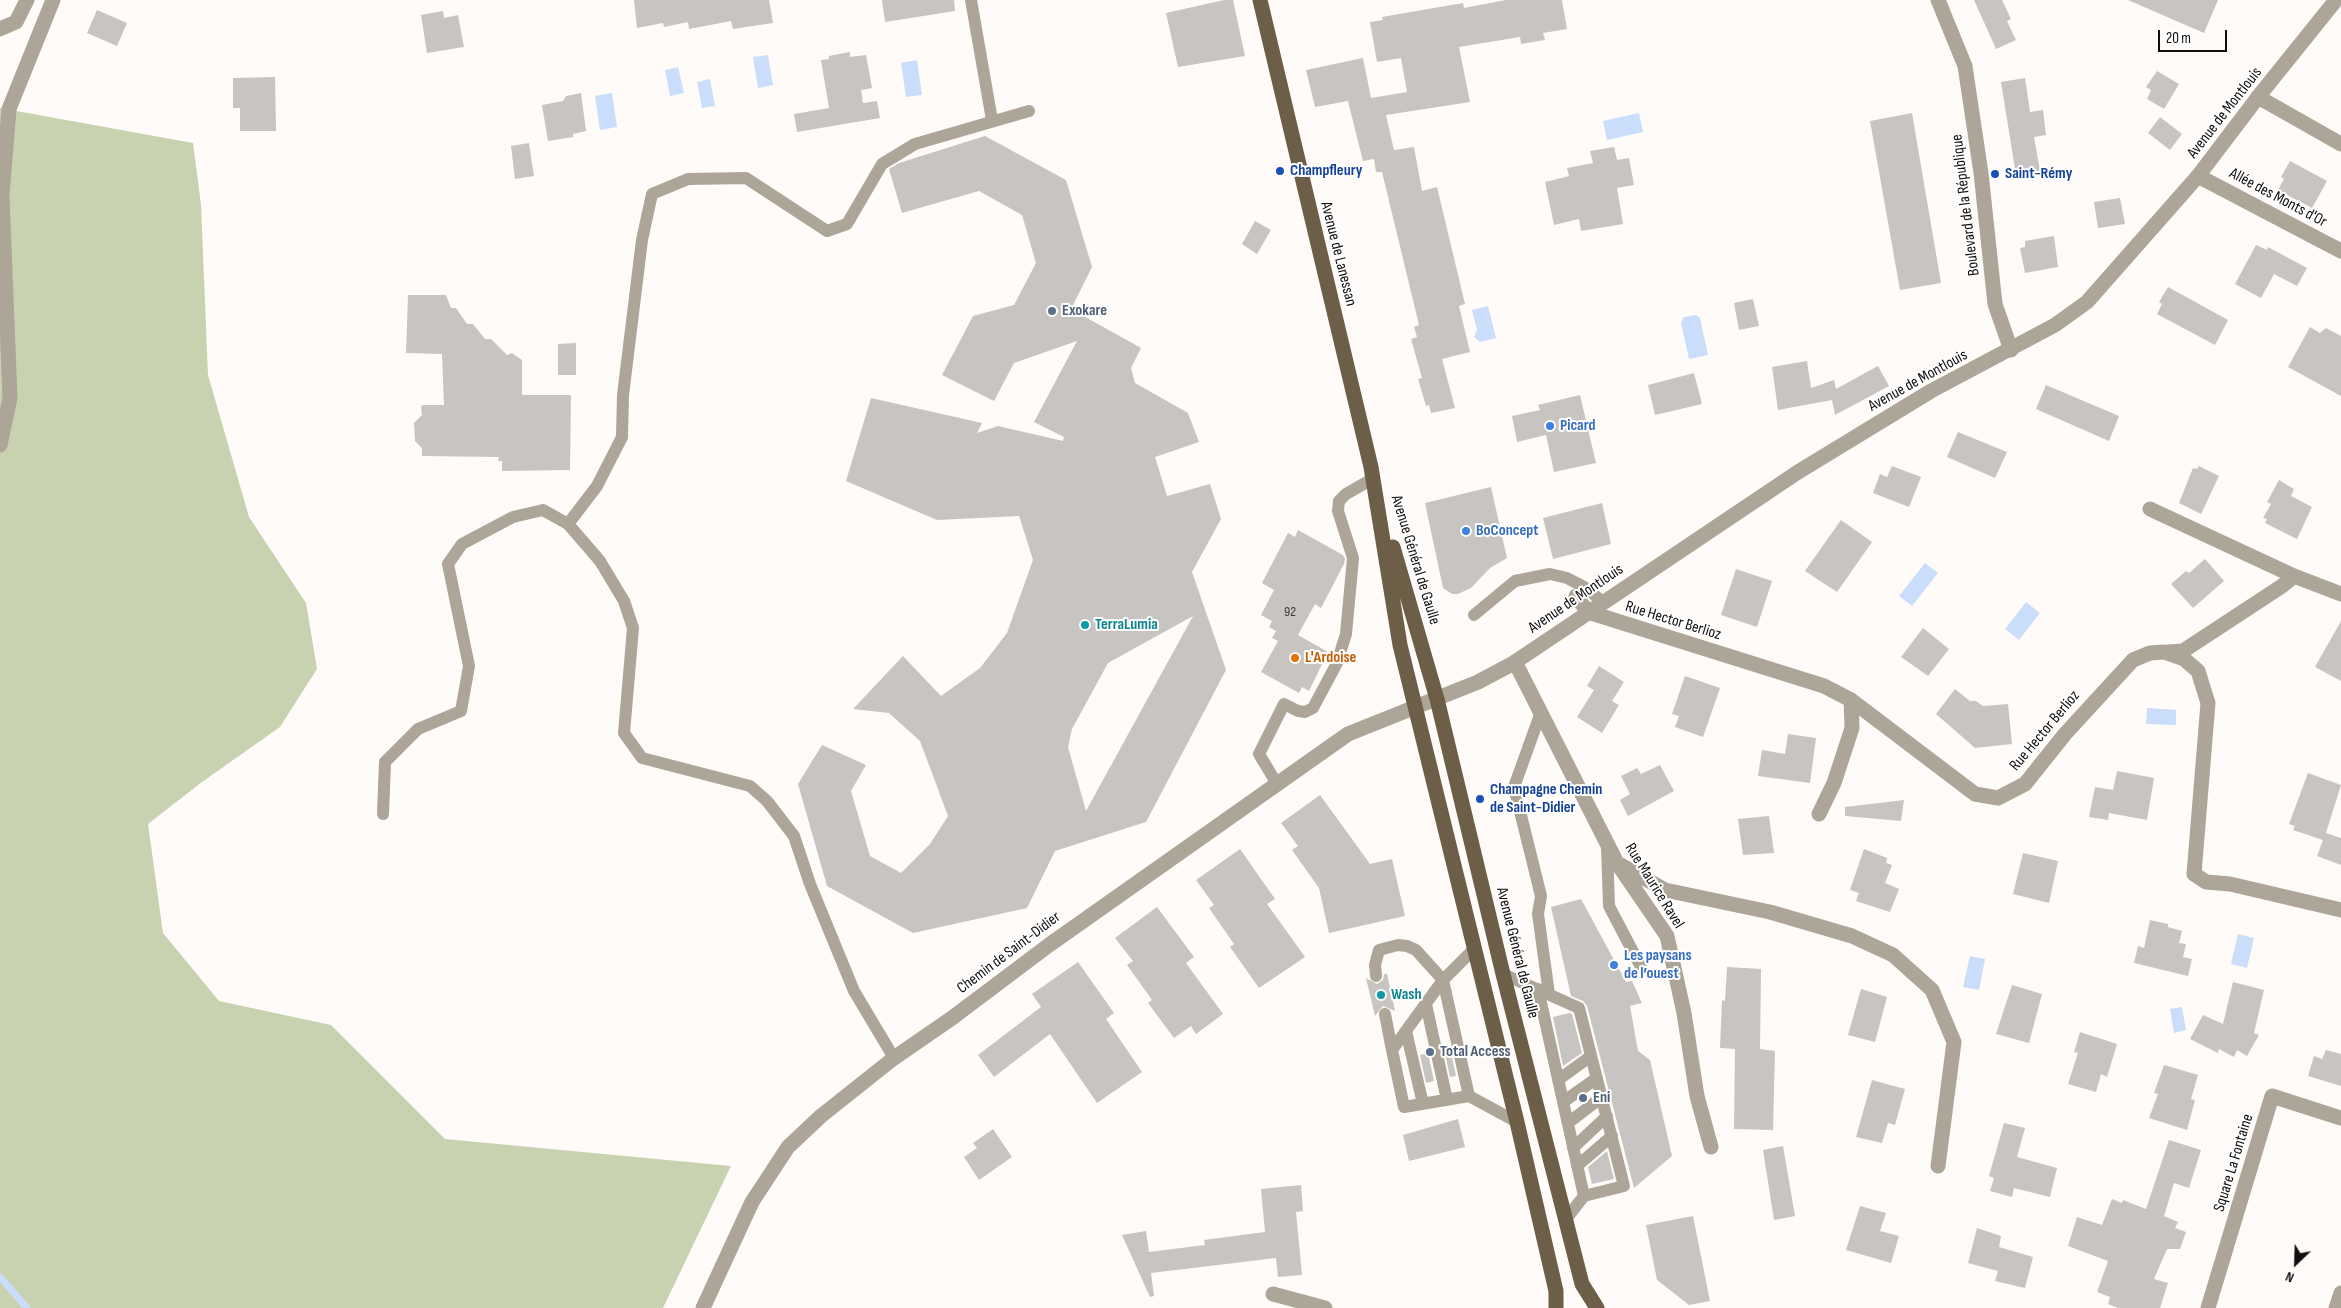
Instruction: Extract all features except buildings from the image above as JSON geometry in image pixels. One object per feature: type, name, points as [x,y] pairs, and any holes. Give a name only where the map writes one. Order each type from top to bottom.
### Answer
[{"type":"main road","name":"Avenue de Lanessan","points":[[1260,0],[1374,483]]},
{"type":"main road","name":"Avenue Général de Gaulle","points":[[1374,483],[1437,700],[1503,974],[1582,1284],[1598,1308]]},
{"type":"main road","name":"Avenue Général de Gaulle","points":[[1374,483],[1400,645],[1516,1122],[1556,1292],[1556,1308]]},
{"type":"street","points":[[0,28],[16,22],[27,0]]},
{"type":"street","points":[[0,445],[10,398],[2,196],[9,109],[53,0]]},
{"type":"street","name":"Boulevard de la République","points":[[1938,0],[1965,66],[1981,173],[1995,304],[2011,350]]},
{"type":"street","name":"Avenue de Montlouis","points":[[1416,708],[1486,679],[1515,662],[1798,472],[1931,391],[2011,350],[2054,325],[2087,302],[2198,176],[2258,97],[2336,0]]},
{"type":"street","points":[[2258,97],[2341,144]]},
{"type":"street","name":"Allée des Monts d'Or","points":[[2198,176],[2341,251]]},
{"type":"street","points":[[2150,509],[2294,576],[2341,594]]},
{"type":"street","name":"Rue Hector Berlioz","points":[[1588,612],[1824,686],[1851,700],[1975,794],[1998,798],[2025,784],[2065,734],[2133,660],[2150,653],[2183,651],[2282,586],[2294,576]]},
{"type":"street","points":[[1576,596],[1588,612]]},
{"type":"street","points":[[2164,652],[2184,658],[2198,672],[2208,703],[2194,874],[2206,882],[2230,884],[2341,910]]},
{"type":"street","name":"Rue Maurice Ravel","points":[[1515,662],[1618,864],[1667,936],[1684,1013],[1696,1096],[1711,1147]]},
{"type":"street","points":[[1819,814],[1834,783],[1852,728],[1851,700]]},
{"type":"street","name":"Chemin de Saint-Didier","points":[[703,1308],[752,1202],[788,1147],[821,1116],[894,1058],[952,1018],[1049,945],[1348,734],[1416,708]]},
{"type":"street","points":[[1618,864],[1665,890],[1770,912],[1852,936],[1893,955],[1932,990],[1954,1042],[1938,1166]]},
{"type":"street","name":"Square La Fontaine","points":[[2208,1308],[2272,1096],[2341,1118]]},
{"type":"street","points":[[2336,1308],[2341,1293]]},
{"type":"street","points":[[1273,1294],[1326,1308]]},
{"type":"lane","points":[[971,0],[992,120]]},
{"type":"lane","points":[[568,524],[597,486],[622,437],[623,394],[640,259],[652,194],[688,179],[746,178],[827,231],[847,224],[882,164],[915,144],[1028,110]]},
{"type":"lane","points":[[1277,784],[1259,754],[1284,704],[1298,711],[1305,712],[1313,708],[1337,663],[1346,634],[1353,558],[1338,511],[1339,501],[1346,494],[1374,483]]},
{"type":"lane","points":[[383,814],[385,762],[418,729],[461,711],[469,666],[448,564],[462,544],[513,517],[543,510],[568,524],[600,561],[624,601],[633,628],[624,733],[642,758],[750,786],[767,801],[794,836],[810,884],[854,991],[894,1058]]},
{"type":"lane","points":[[1474,615],[1515,581],[1550,574],[1567,578],[1588,589],[1602,602]]},
{"type":"lane","points":[[1541,712],[1514,786],[1541,896],[1538,914],[1544,992],[1558,1080],[1584,1196]]},
{"type":"lane","points":[[1607,843],[1609,906],[1642,969]]},
{"type":"lane","points":[[1376,976],[1375,965],[1379,950],[1398,945],[1416,950],[1443,980],[1469,1096]]},
{"type":"lane","points":[[1392,1050],[1443,980],[1474,949]]},
{"type":"lane","points":[[1503,974],[1579,1008],[1607,1116],[1624,1186],[1584,1196],[1566,1219]]},
{"type":"lane","points":[[1426,1004],[1447,1100]]},
{"type":"lane","points":[[1385,1014],[1404,1107],[1469,1096],[1516,1122]]},
{"type":"lane","points":[[1406,1031],[1423,1104]]},
{"type":"lane","points":[[1558,1080],[1591,1056]]},
{"type":"lane","points":[[1563,1102],[1597,1078]]},
{"type":"lane","points":[[1568,1123],[1602,1097]]},
{"type":"lane","points":[[1573,1148],[1607,1116]]},
{"type":"lane","points":[[1577,1166],[1612,1136]]},
{"type":"green space","points":[[0,108],[193,143],[201,205],[208,375],[249,517],[306,603],[317,669],[280,727],[202,782],[148,824],[163,933],[219,1001],[331,1025],[445,1139],[731,1166],[663,1308],[0,1308]]},
{"type":"water","points":[[768,55],[773,85],[758,88],[753,57]]},
{"type":"water","points":[[917,60],[922,95],[906,97],[901,63]]},
{"type":"water","points":[[678,67],[684,93],[670,96],[665,70]]},
{"type":"water","points":[[710,79],[715,106],[702,108],[697,82]]},
{"type":"water","points":[[612,93],[617,127],[600,130],[595,96]]},
{"type":"water","points":[[1639,113],[1643,132],[1607,140],[1603,121]]},
{"type":"water","points":[[1488,306],[1496,338],[1480,342],[1474,337],[1477,330],[1472,310]]},
{"type":"water","points":[[1696,315],[1700,318],[1708,355],[1689,359],[1681,323],[1684,317]]},
{"type":"water","points":[[1925,563],[1938,573],[1912,606],[1899,596]]},
{"type":"water","points":[[2026,602],[2040,613],[2019,640],[2005,629]]},
{"type":"water","points":[[2147,708],[2176,710],[2176,725],[2146,724]]},
{"type":"water","points":[[2238,934],[2254,938],[2247,968],[2231,964]]},
{"type":"water","points":[[1970,956],[1985,959],[1979,990],[1963,987]]},
{"type":"water","points":[[2182,1007],[2186,1030],[2174,1033],[2170,1009]]},
{"type":"waterway","points":[[0,1277],[27,1308]]},
{"type":"place","name":"Champfleury","points":[[1280,171]]},
{"type":"place","name":"Saint-Rémy","points":[[1995,174]]},
{"type":"place","name":"Exokare","points":[[1052,311]]},
{"type":"place","name":"Picard","points":[[1550,426]]},
{"type":"place","name":"BoConcept","points":[[1466,531]]},
{"type":"place","name":"TerraLumia","points":[[1085,625]]},
{"type":"place","name":"L'Ardoise","points":[[1295,658]]},
{"type":"place","name":"Champagne Chemin de Saint-Didier","points":[[1480,799]]},
{"type":"place","name":"Les paysans de l’ouest","points":[[1614,965]]},
{"type":"place","name":"Wash","points":[[1381,995]]},
{"type":"place","name":"Total Access","points":[[1430,1052]]},
{"type":"place","name":"Eni","points":[[1583,1098]]}]
